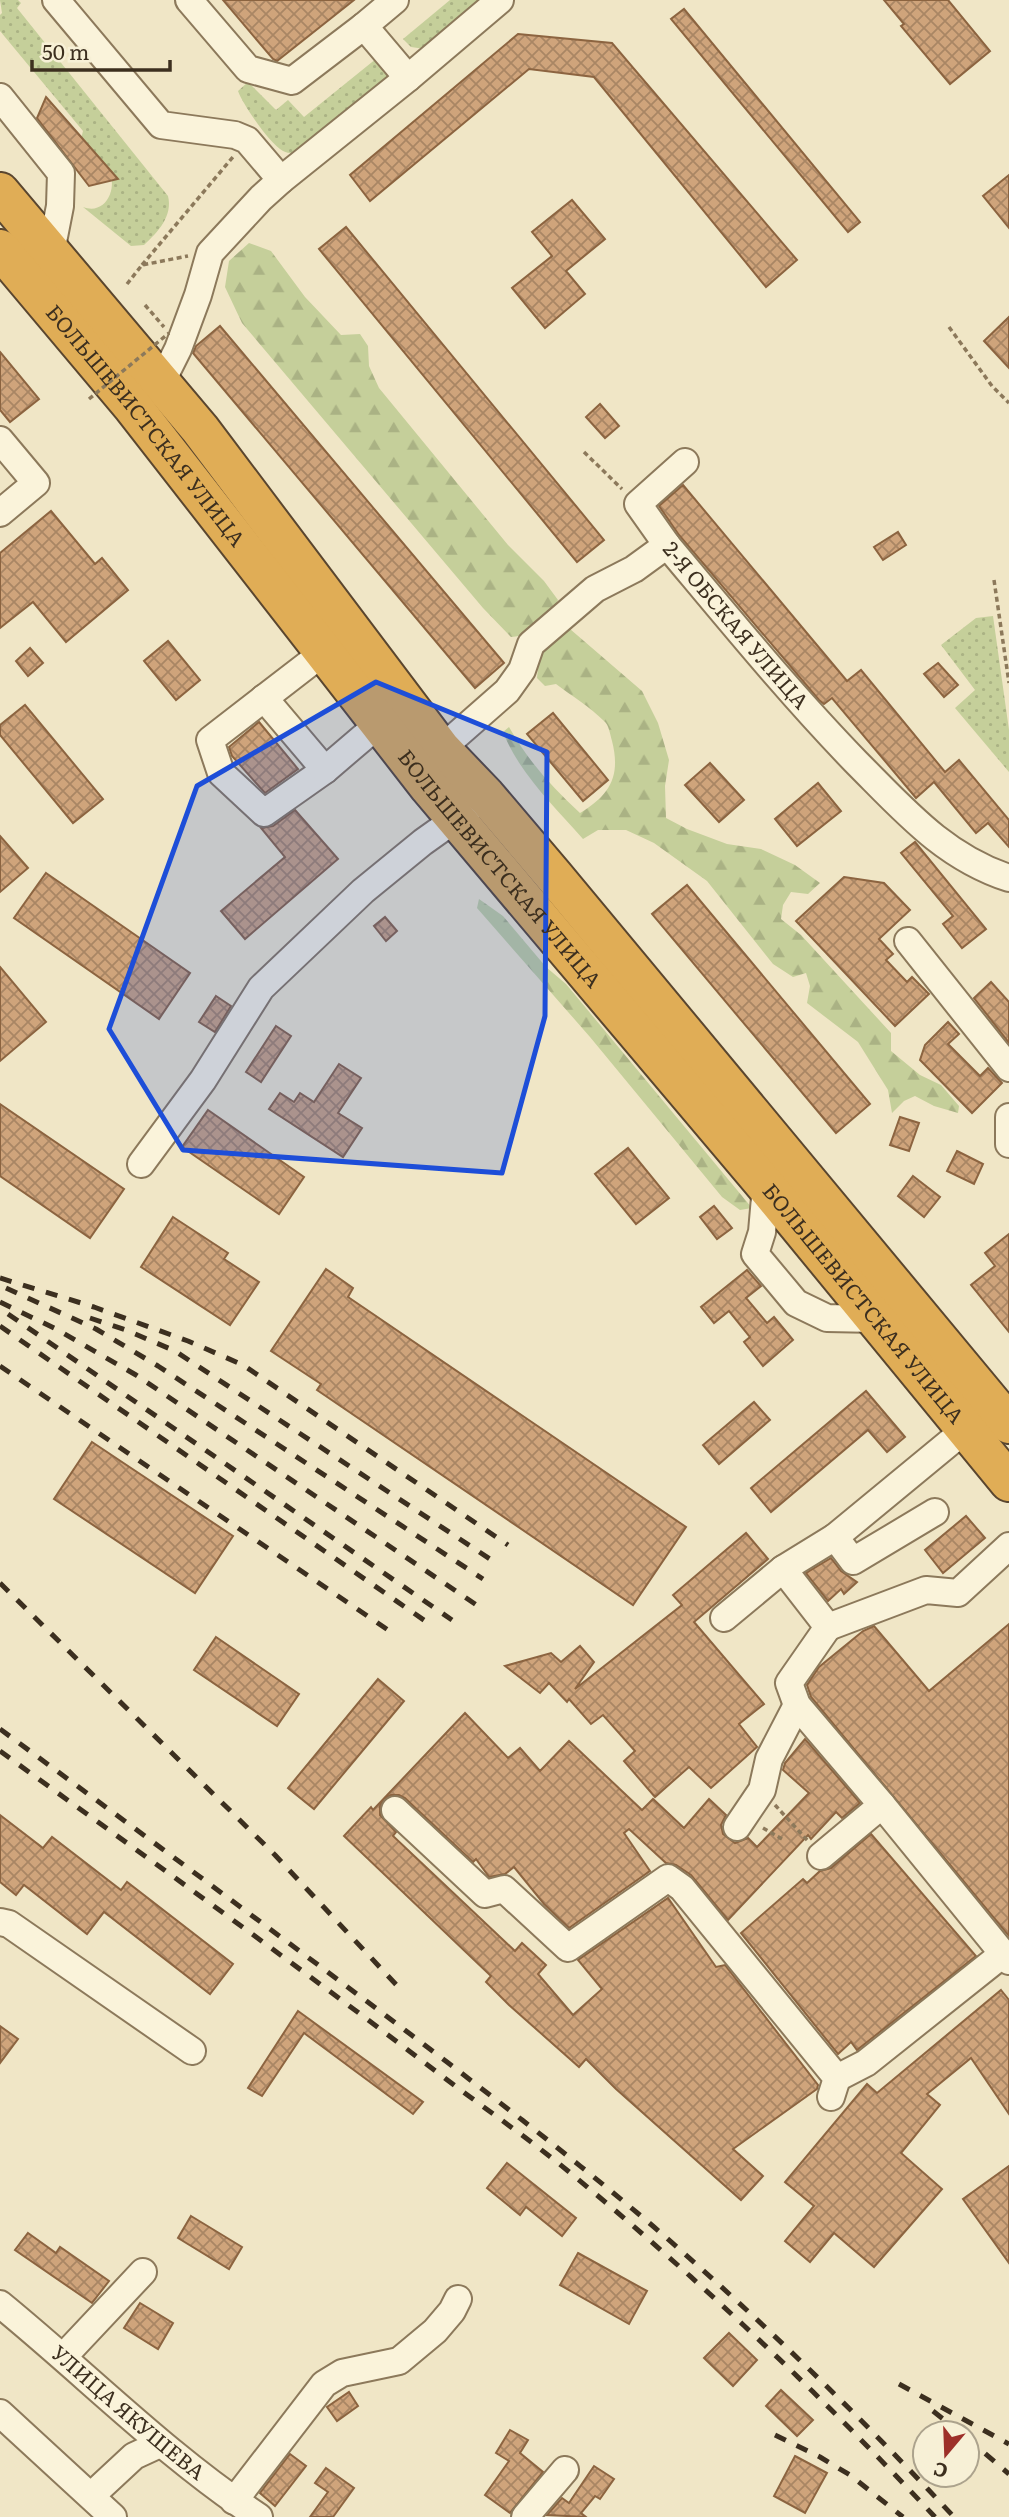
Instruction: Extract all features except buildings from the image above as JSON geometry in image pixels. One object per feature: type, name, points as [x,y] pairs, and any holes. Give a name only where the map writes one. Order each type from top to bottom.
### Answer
[{"type":"highway","name":"БОЛЬШЕВИСТСКАЯ УЛИЦА","points":[[0,192],[200,429],[441,749],[486,796],[1009,1424]]},
{"type":"highway","name":"БОЛЬШЕВИСТСКАЯ УЛИЦА","points":[[0,249],[133,407],[456,819],[877,1318],[1009,1482]]},
{"type":"street","points":[[56,0],[161,125],[235,135],[247,141],[281,180]]},
{"type":"street","points":[[189,0],[248,69],[292,81],[395,0]]},
{"type":"street","points":[[161,383],[178,349],[210,253],[281,180],[500,0]]},
{"type":"street","points":[[364,26],[408,78]]},
{"type":"street","points":[[0,97],[61,173],[60,206],[51,252]]},
{"type":"street","points":[[0,440],[36,484],[0,513]]},
{"type":"street","points":[[667,545],[638,504],[685,462]]},
{"type":"street","name":"2-Я ОБСКАЯ УЛИЦА","points":[[441,749],[507,691],[522,670],[531,644],[595,589],[634,569],[667,545],[804,708],[923,830],[983,870],[1009,878]]},
{"type":"street","points":[[324,652],[211,740],[221,773],[264,813],[325,770],[380,723]]},
{"type":"street","points":[[264,698],[325,770]]},
{"type":"street","points":[[141,1164],[203,1080],[261,988],[363,891],[423,842],[486,796]]},
{"type":"street","points":[[908,941],[1009,1068]]},
{"type":"street","points":[[1009,1117],[1009,1144]]},
{"type":"street","points":[[766,1186],[762,1232],[755,1254],[787,1294],[796,1303],[827,1318],[877,1318]]},
{"type":"street","points":[[724,1618],[783,1569],[835,1537],[967,1429]]},
{"type":"street","points":[[835,1537],[853,1561],[934,1512]]},
{"type":"street","points":[[396,1810],[485,1894],[504,1889],[568,1948],[668,1878],[682,1888],[834,2087],[1006,1957],[797,1705],[789,1683],[828,1627],[926,1590],[958,1593],[1009,1546]]},
{"type":"street","points":[[783,1569],[828,1627]]},
{"type":"street","points":[[737,1827],[762,1790],[769,1759],[797,1705]]},
{"type":"street","points":[[821,1856],[882,1805]]},
{"type":"street","points":[[0,1922],[9,1924],[192,2051]]},
{"type":"street","points":[[64,2356],[143,2272]]},
{"type":"street","points":[[244,2510],[324,2384],[342,2373],[399,2361],[435,2331],[452,2311],[458,2299]]},
{"type":"street","name":"УЛИЦА ЯКУШЕВА","points":[[0,2304],[64,2356],[160,2444],[244,2510]]},
{"type":"street","points":[[0,2413],[113,2517]]},
{"type":"street","points":[[92,2495],[134,2456],[160,2444]]},
{"type":"street","points":[[525,2517],[565,2470]]},
{"type":"path","points":[[127,284],[247,141]]},
{"type":"path","points":[[142,265],[210,253]]},
{"type":"path","points":[[89,399],[169,333],[145,304]]},
{"type":"path","points":[[948,327],[992,386],[1009,403]]},
{"type":"path","points":[[584,452],[638,504]]},
{"type":"path","points":[[994,580],[1009,683]]},
{"type":"path","points":[[762,1790],[821,1856]]},
{"type":"highlighted area","points":[[376,682],[547,752],[545,1016],[502,1173],[183,1150],[109,1029],[197,786]]},
{"type":"green space","points":[[0,0],[18,0],[21,3],[17,8],[168,196],[166,217],[144,245],[131,246],[83,207],[91,209],[104,204],[111,191],[111,176],[102,161],[81,139],[83,131],[0,31]]},
{"type":"green space","points":[[450,0],[484,0],[425,49],[411,47],[403,39]]},
{"type":"green space","points":[[382,54],[389,68],[387,80],[300,153],[285,152],[271,141],[238,91],[248,82],[276,110],[288,100],[304,117]]},
{"type":"green space","points":[[249,243],[271,251],[305,297],[341,335],[360,334],[368,346],[369,366],[379,388],[508,545],[544,581],[558,600],[540,626],[528,633],[511,637],[483,608],[242,323],[225,287],[229,261]]},
{"type":"green space","points":[[993,616],[1009,730],[1009,772],[955,708],[975,690],[941,645],[976,618]]},
{"type":"green space","points":[[570,629],[642,691],[658,723],[669,760],[665,786],[666,818],[727,844],[761,849],[795,865],[820,883],[808,894],[791,892],[783,905],[781,919],[801,935],[891,1033],[891,1051],[920,1075],[941,1085],[959,1106],[958,1113],[934,1106],[915,1096],[904,1101],[892,1113],[888,1090],[858,1042],[807,1003],[810,986],[806,973],[793,977],[773,964],[707,881],[654,843],[626,830],[598,830],[583,839],[538,789],[510,747],[503,732],[509,727],[541,773],[580,813],[606,792],[614,774],[614,753],[606,723],[556,684],[545,686],[537,678],[540,648]]},
{"type":"green space","points":[[479,899],[503,916],[546,967],[566,984],[752,1208],[740,1210],[722,1197],[590,1037],[477,908]]},
{"type":"railway","points":[[0,1278],[94,1307],[188,1341],[243,1365],[508,1545]]},
{"type":"railway","points":[[6,1288],[96,1329],[158,1366],[483,1579]]},
{"type":"railway","points":[[0,1302],[56,1329],[136,1375],[484,1610]]},
{"type":"railway","points":[[8,1314],[452,1620]]},
{"type":"railway","points":[[90,1318],[175,1351],[493,1561]]},
{"type":"railway","points":[[0,1326],[431,1625]]},
{"type":"railway","points":[[0,1366],[388,1630]]},
{"type":"railway","points":[[0,1583],[275,1855],[404,1993]]},
{"type":"railway","points":[[0,1729],[385,2015],[621,2199],[770,2332],[882,2441],[954,2517]]},
{"type":"railway","points":[[0,1751],[280,1955],[568,2171],[664,2253],[757,2338],[935,2517]]},
{"type":"railway","points":[[899,2384],[1009,2444]]},
{"type":"railway","points":[[933,2411],[943,2419]]},
{"type":"railway","points":[[775,2435],[850,2475],[903,2517]]},
{"type":"railway","points":[[981,2450],[1009,2474]]}]
